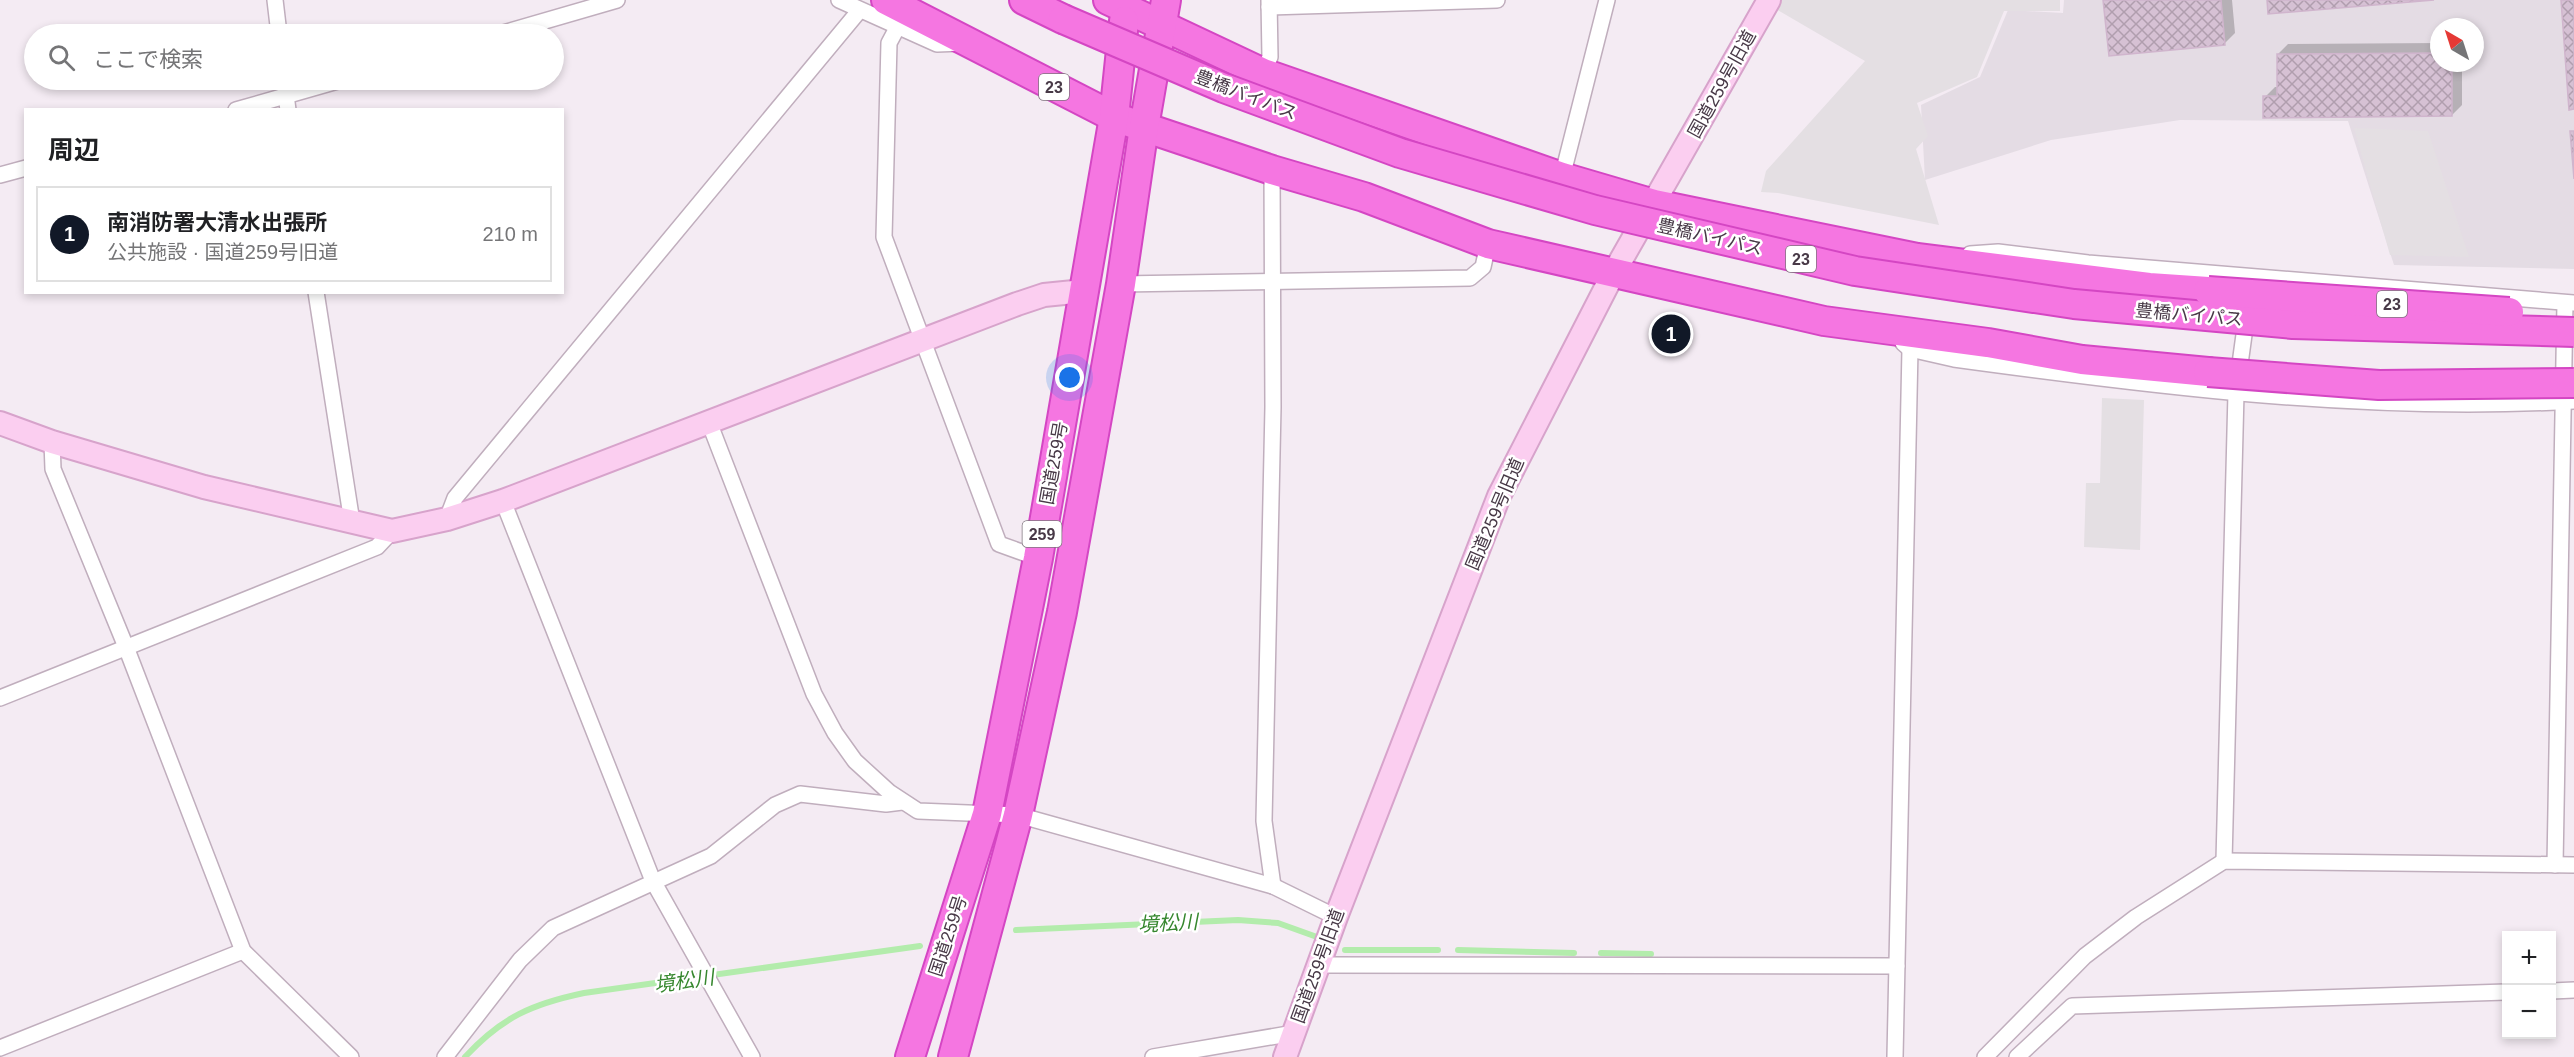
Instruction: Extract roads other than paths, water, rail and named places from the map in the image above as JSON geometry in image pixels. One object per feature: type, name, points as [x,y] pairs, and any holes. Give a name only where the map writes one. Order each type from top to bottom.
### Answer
[{"type":"highway","name":"23","points":[[886,0],[965,43],[1114,117],[1272,170],[1364,196],[1488,244],[1613,274],[1824,321],[1901,341],[1988,343],[2082,360],[2208,372],[2379,385],[2571,395]]},
{"type":"highway","name":"豊橋バイパス","points":[[1024,0],[1224,88],[1400,153],[1595,210],[1855,271],[2074,304],[2293,324],[2574,332]]},
{"type":"highway","name":"23","points":[[1120,3],[1163,11],[1263,73],[1562,177],[1654,204],[1917,258],[2149,287],[2556,316],[2571,309]]},
{"type":"highway","name":"国道259号","points":[[910,1057],[987,814],[1038,558],[1114,117],[1120,3]]},
{"type":"highway","name":"国道259号","points":[[952,1057],[1018,815],[1062,612],[1121,284],[1143,127],[1163,11]]},
{"type":"street","points":[[274,0],[278,24]]},
{"type":"street","points":[[534,24],[617,0]]},
{"type":"street","points":[[839,0],[859,11],[937,44],[965,43]]},
{"type":"street","points":[[1263,73],[1270,57],[1269,4],[1497,0]]},
{"type":"street","points":[[1562,177],[1607,0]]},
{"type":"street","name":"国道259号旧道","points":[[1285,1057],[1336,917],[1499,496],[1613,274],[1769,0]]},
{"type":"street","points":[[447,519],[455,498],[859,11]]},
{"type":"street","points":[[897,28],[889,43],[884,237],[999,544],[1038,558]]},
{"type":"street","points":[[249,108],[287,102],[316,90]]},
{"type":"street","points":[[0,175],[24,169]]},
{"type":"street","points":[[1272,170],[1273,280],[1264,821],[1273,886]]},
{"type":"street","points":[[1121,284],[1470,278],[1483,267],[1488,244]]},
{"type":"street","points":[[1917,258],[1998,252],[2088,263],[2571,309],[2571,395],[2555,865]]},
{"type":"street","points":[[2224,861],[2235,393],[2252,277]]},
{"type":"street","points":[[0,423],[52,442],[204,487],[392,531],[447,519],[503,501],[1044,294],[1084,291]]},
{"type":"street","points":[[316,294],[352,522]]},
{"type":"street","points":[[1895,1057],[1901,341],[1954,359],[2084,377],[2235,393],[2386,403],[2571,395]]},
{"type":"street","points":[[710,422],[813,694],[835,733],[855,761],[902,802],[918,811],[1018,815],[1273,886],[1336,917]]},
{"type":"street","points":[[52,442],[53,469],[126,647],[243,951],[351,1057]]},
{"type":"street","points":[[503,501],[653,881],[752,1057]]},
{"type":"street","points":[[0,698],[377,547],[392,531]]},
{"type":"street","points":[[445,1057],[520,960],[553,927],[711,856],[775,805],[800,794],[886,804],[902,802]]},
{"type":"street","points":[[1985,1057],[2085,956],[2136,917],[2224,861],[2574,865]]},
{"type":"street","points":[[0,1048],[243,951]]},
{"type":"street","points":[[1318,965],[1897,966]]},
{"type":"street","points":[[2556,991],[2574,990]]},
{"type":"street","points":[[2017,1057],[2072,1005],[2502,992]]},
{"type":"street","points":[[1153,1057],[1294,1033]]},
{"type":"waterway","name":"境松川","points":[[1016,930],[1238,920],[1278,923],[1317,937]]},
{"type":"waterway","name":"境松川","points":[[465,1057],[505,1022],[533,1008],[565,997],[920,946]]},
{"type":"waterway","name":"境松川","points":[[1345,950],[1438,950]]},
{"type":"waterway","name":"境松川","points":[[1458,950],[1574,953]]},
{"type":"waterway","name":"境松川","points":[[1601,953],[1651,954]]},
{"type":"place","name":"南消防署大清水出張所","points":[[1671,334]]}]
